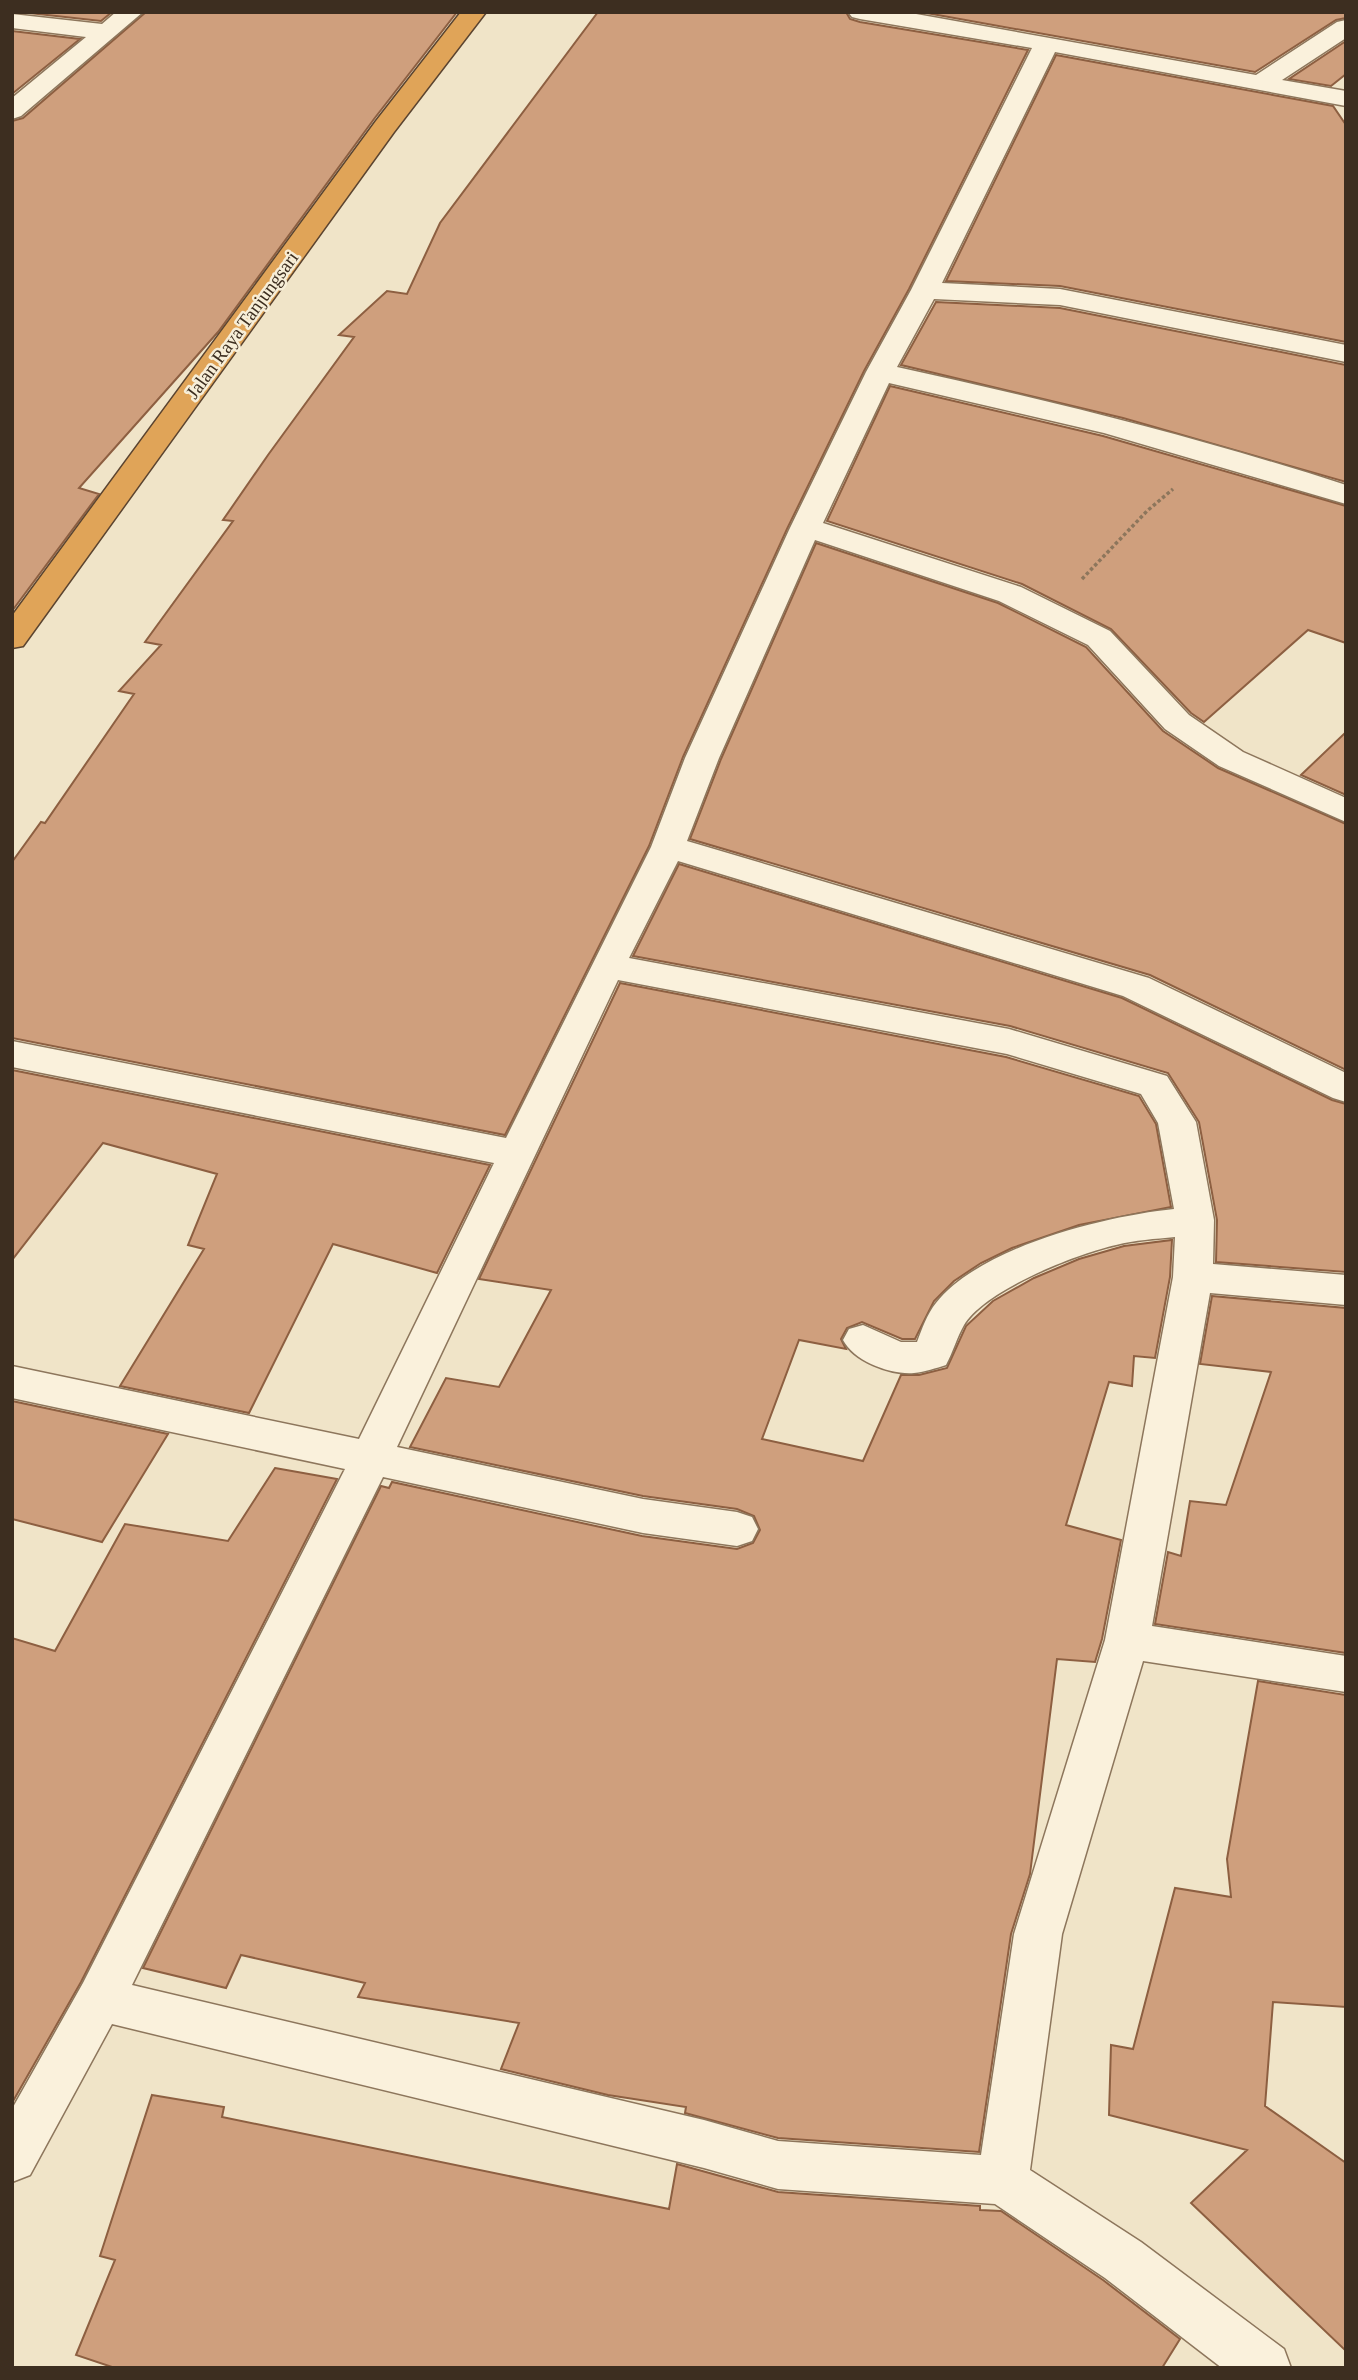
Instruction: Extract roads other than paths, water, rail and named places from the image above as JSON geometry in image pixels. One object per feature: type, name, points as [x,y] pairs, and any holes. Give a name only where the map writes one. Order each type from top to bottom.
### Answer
[{"type":"highway","name":"Jalan Raya Tanjungsari","points":[[12,639],[55,576],[178,412],[427,69],[474,12]]},
{"type":"street","points":[[12,111],[131,12]]},
{"type":"street","points":[[860,12],[1047,43],[1346,99]]},
{"type":"street","points":[[12,21],[107,32]]},
{"type":"street","points":[[1260,83],[1346,27]]},
{"type":"street","points":[[12,2158],[100,1999],[370,1460],[607,966],[668,847],[702,758],[804,530],[880,372],[925,290],[1047,43]]},
{"type":"street","points":[[925,290],[1060,297],[1346,354]]},
{"type":"street","points":[[880,372],[1051,409],[1217,453],[1346,495]]},
{"type":"street","points":[[804,530],[826,532],[959,575],[1050,612],[1099,638],[1177,722],[1231,759],[1346,811]]},
{"type":"street","points":[[668,847],[1136,987],[1346,1089]]},
{"type":"street","points":[[607,966],[1009,1042],[1154,1085],[1177,1122],[1195,1220],[1193,1277],[1127,1640],[1038,1934],[1003,2181]]},
{"type":"street","points":[[12,1054],[518,1154]]},
{"type":"street","points":[[863,1340],[891,1355],[915,1360],[932,1354],[949,1315],[971,1293],[998,1277],[1064,1247],[1115,1231],[1195,1220]]},
{"type":"street","points":[[1193,1277],[1346,1290]]},
{"type":"street","points":[[12,1382],[643,1516],[737,1529]]},
{"type":"street","points":[[1127,1640],[1346,1674]]},
{"type":"street","points":[[100,1999],[690,2140],[778,2165],[1003,2181],[1122,2260],[1265,2368]]}]
